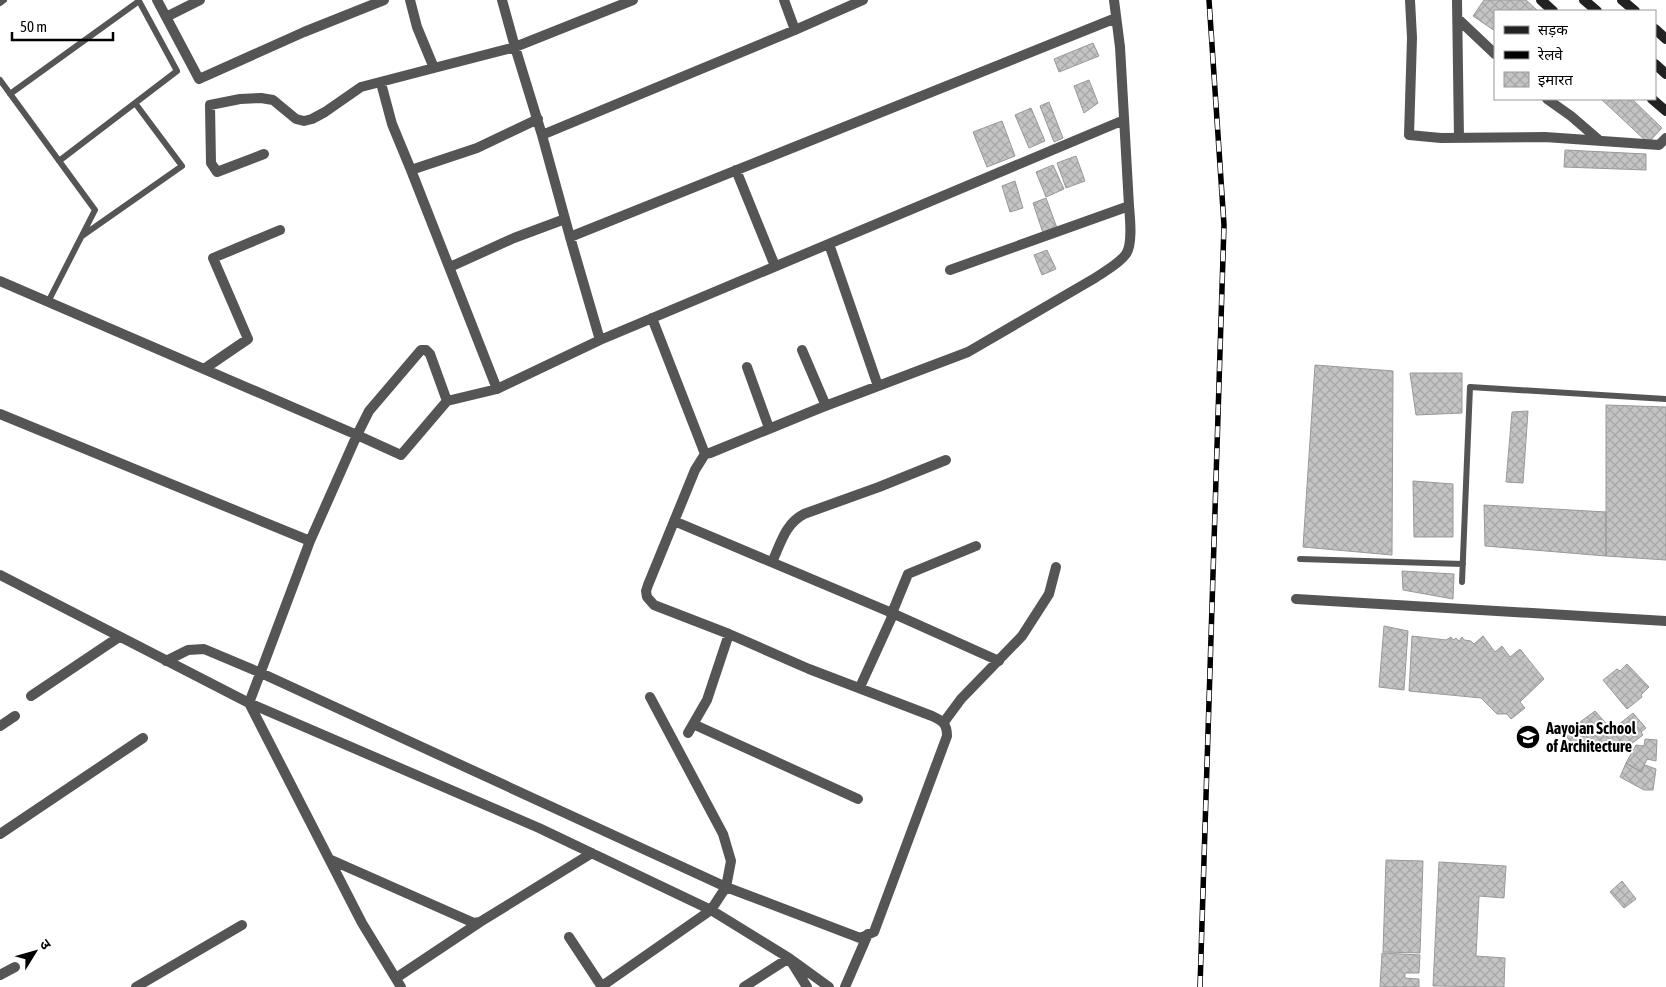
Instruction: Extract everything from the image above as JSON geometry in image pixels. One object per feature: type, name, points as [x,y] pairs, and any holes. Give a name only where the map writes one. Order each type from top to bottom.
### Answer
[{"type":"main road","points":[[1541,0],[1552,10]]},
{"type":"main road","points":[[1584,0],[1596,10]]},
{"type":"main road","points":[[1622,0],[1634,10]]},
{"type":"main road","points":[[1656,30],[1666,39]]},
{"type":"main road","points":[[1656,65],[1666,74]]},
{"type":"main road","points":[[1653,100],[1666,111]]},
{"type":"street","points":[[157,0],[199,79],[304,32],[384,0]]},
{"type":"street","points":[[166,17],[200,0]]},
{"type":"street","points":[[410,0],[417,27],[434,68]]},
{"type":"street","points":[[502,0],[538,119],[600,340]]},
{"type":"street","points":[[264,154],[217,172],[211,163],[210,105],[240,99],[261,98],[273,100],[296,119],[304,121],[325,112],[361,87],[515,47],[632,0]]},
{"type":"street","points":[[784,0],[795,30]]},
{"type":"street","points":[[542,135],[863,0]]},
{"type":"street","points":[[166,661],[188,650],[204,649],[261,673],[726,887],[860,938],[874,932],[947,736],[947,727],[944,722],[654,605],[647,597],[646,591],[695,470],[705,454],[968,352],[1112,266],[1124,256],[1130,242],[1130,206],[1120,47],[1114,0]]},
{"type":"street","points":[[1410,0],[1412,38],[1409,135],[1459,138],[1545,137],[1659,145],[1666,138]]},
{"type":"street","points":[[1457,0],[1459,138]]},
{"type":"street","points":[[570,237],[1116,18]]},
{"type":"street","points":[[1458,19],[1494,53]]},
{"type":"street","points":[[381,83],[392,124],[412,170],[497,389]]},
{"type":"street","points":[[1548,100],[1571,116],[1600,141]]},
{"type":"street","points":[[412,170],[477,148],[538,119]]},
{"type":"street","points":[[0,281],[401,455],[447,401],[497,389],[600,340],[1124,120]]},
{"type":"street","points":[[736,170],[776,266]]},
{"type":"street","points":[[950,270],[1130,206]]},
{"type":"street","points":[[450,267],[514,238],[565,219]]},
{"type":"street","points":[[204,369],[248,339],[213,258],[280,230]]},
{"type":"street","points":[[828,244],[878,386]]},
{"type":"street","points":[[652,318],[705,454]]},
{"type":"street","points":[[447,401],[430,354],[426,350],[420,350],[370,411],[357,435],[310,542],[249,703],[362,924],[398,983],[480,922],[592,853]]},
{"type":"street","points":[[802,350],[826,406]]},
{"type":"street","points":[[747,367],[769,428]]},
{"type":"street","points":[[0,414],[310,542]]},
{"type":"street","points":[[772,562],[788,527],[794,519],[946,460]]},
{"type":"street","points":[[674,521],[892,613],[999,661]]},
{"type":"street","points":[[860,688],[908,574],[976,546]]},
{"type":"street","points":[[944,722],[961,699],[1022,636],[1049,594],[1056,567]]},
{"type":"street","points":[[0,576],[249,703],[539,828],[711,910],[789,958],[829,987]]},
{"type":"street","points":[[1296,599],[1666,621]]},
{"type":"street","points":[[729,634],[708,700],[690,729],[858,799]]},
{"type":"street","points":[[31,696],[119,637]]},
{"type":"street","points":[[568,937],[602,986],[711,910],[726,887],[730,861],[723,834],[650,697]]},
{"type":"street","points":[[0,726],[15,716]]},
{"type":"street","points":[[0,834],[143,738]]},
{"type":"street","points":[[329,859],[474,923],[480,922]]},
{"type":"street","points":[[136,987],[242,925]]},
{"type":"street","points":[[844,987],[868,934]]},
{"type":"street","points":[[744,987],[789,958]]},
{"type":"street","points":[[789,958],[807,987]]},
{"type":"street","points":[[0,975],[15,967]]},
{"type":"lane","points":[[0,3],[4,0]]},
{"type":"lane","points":[[10,94],[139,1],[177,71],[59,161]]},
{"type":"lane","points":[[0,80],[95,210],[48,302]]},
{"type":"lane","points":[[81,237],[182,166],[135,103]]},
{"type":"lane","points":[[1462,582],[1470,387],[1666,398]]},
{"type":"lane","points":[[1300,559],[1463,564]]},
{"type":"building","points":[[1484,0],[1526,0],[1537,10],[1494,10],[1494,30],[1473,16]]},
{"type":"building","points":[[1093,43],[1099,56],[1059,72],[1054,59]]},
{"type":"building","points":[[1089,80],[1098,103],[1084,113],[1074,86]]},
{"type":"building","points":[[1602,100],[1633,100],[1662,128],[1648,143]]},
{"type":"building","points":[[1049,102],[1063,138],[1054,142],[1040,106]]},
{"type":"building","points":[[1031,108],[1045,141],[1029,148],[1015,115]]},
{"type":"building","points":[[1002,121],[1015,156],[987,167],[973,132]]},
{"type":"building","points":[[1565,150],[1646,154],[1646,170],[1564,167]]},
{"type":"building","points":[[1076,156],[1085,181],[1066,188],[1057,163]]},
{"type":"building","points":[[1053,165],[1064,189],[1046,197],[1036,172]]},
{"type":"building","points":[[1015,181],[1023,208],[1010,212],[1002,186]]},
{"type":"building","points":[[1046,198],[1057,228],[1043,233],[1033,203]]},
{"type":"building","points":[[1047,250],[1056,269],[1042,275],[1034,255]]},
{"type":"building","points":[[1315,365],[1393,371],[1392,555],[1303,547]]},
{"type":"building","points":[[1410,373],[1462,373],[1462,413],[1416,415]]},
{"type":"building","points":[[1606,405],[1666,407],[1666,560],[1606,556]]},
{"type":"building","points":[[1528,411],[1523,483],[1506,482],[1512,412]]},
{"type":"building","points":[[1413,481],[1453,484],[1453,537],[1414,537]]},
{"type":"building","points":[[1484,505],[1606,512],[1606,556],[1485,546]]},
{"type":"building","points":[[1402,571],[1454,574],[1453,599],[1403,590]]},
{"type":"building","points":[[1384,626],[1408,631],[1404,690],[1379,687]]},
{"type":"building","points":[[1412,636],[1446,640],[1451,637],[1453,640],[1456,638],[1459,641],[1462,637],[1464,640],[1471,641],[1474,644],[1483,636],[1495,652],[1502,646],[1510,657],[1520,649],[1544,679],[1520,702],[1525,708],[1511,719],[1507,714],[1497,714],[1481,698],[1409,691]]},
{"type":"building","points":[[1627,664],[1649,687],[1641,695],[1642,697],[1627,709],[1603,680],[1617,669],[1620,671]]},
{"type":"building","points":[[1595,711],[1612,730],[1633,713],[1646,728],[1641,732],[1643,735],[1626,748],[1620,741],[1613,747],[1607,740],[1600,746],[1593,740],[1579,751],[1564,734]]},
{"type":"building","points":[[1645,739],[1657,740],[1656,761],[1647,759],[1641,772],[1626,763],[1636,745],[1644,746]]},
{"type":"building","points":[[1626,763],[1641,772],[1645,765],[1656,769],[1653,790],[1644,790],[1620,777]]},
{"type":"building","points":[[1386,860],[1423,861],[1420,953],[1383,952]]},
{"type":"building","points":[[1439,862],[1506,866],[1504,898],[1479,896],[1476,956],[1505,958],[1504,987],[1433,986]]},
{"type":"building","points":[[1622,881],[1636,899],[1624,908],[1610,892]]},
{"type":"building","points":[[1382,953],[1420,955],[1419,973],[1405,973],[1405,978],[1419,979],[1419,987],[1380,987]]},
{"type":"railway","points":[[1200,987],[1224,225],[1209,0]]},
{"type":"place","name":"Aayojan School of Architecture","points":[[1528,737]]}]
